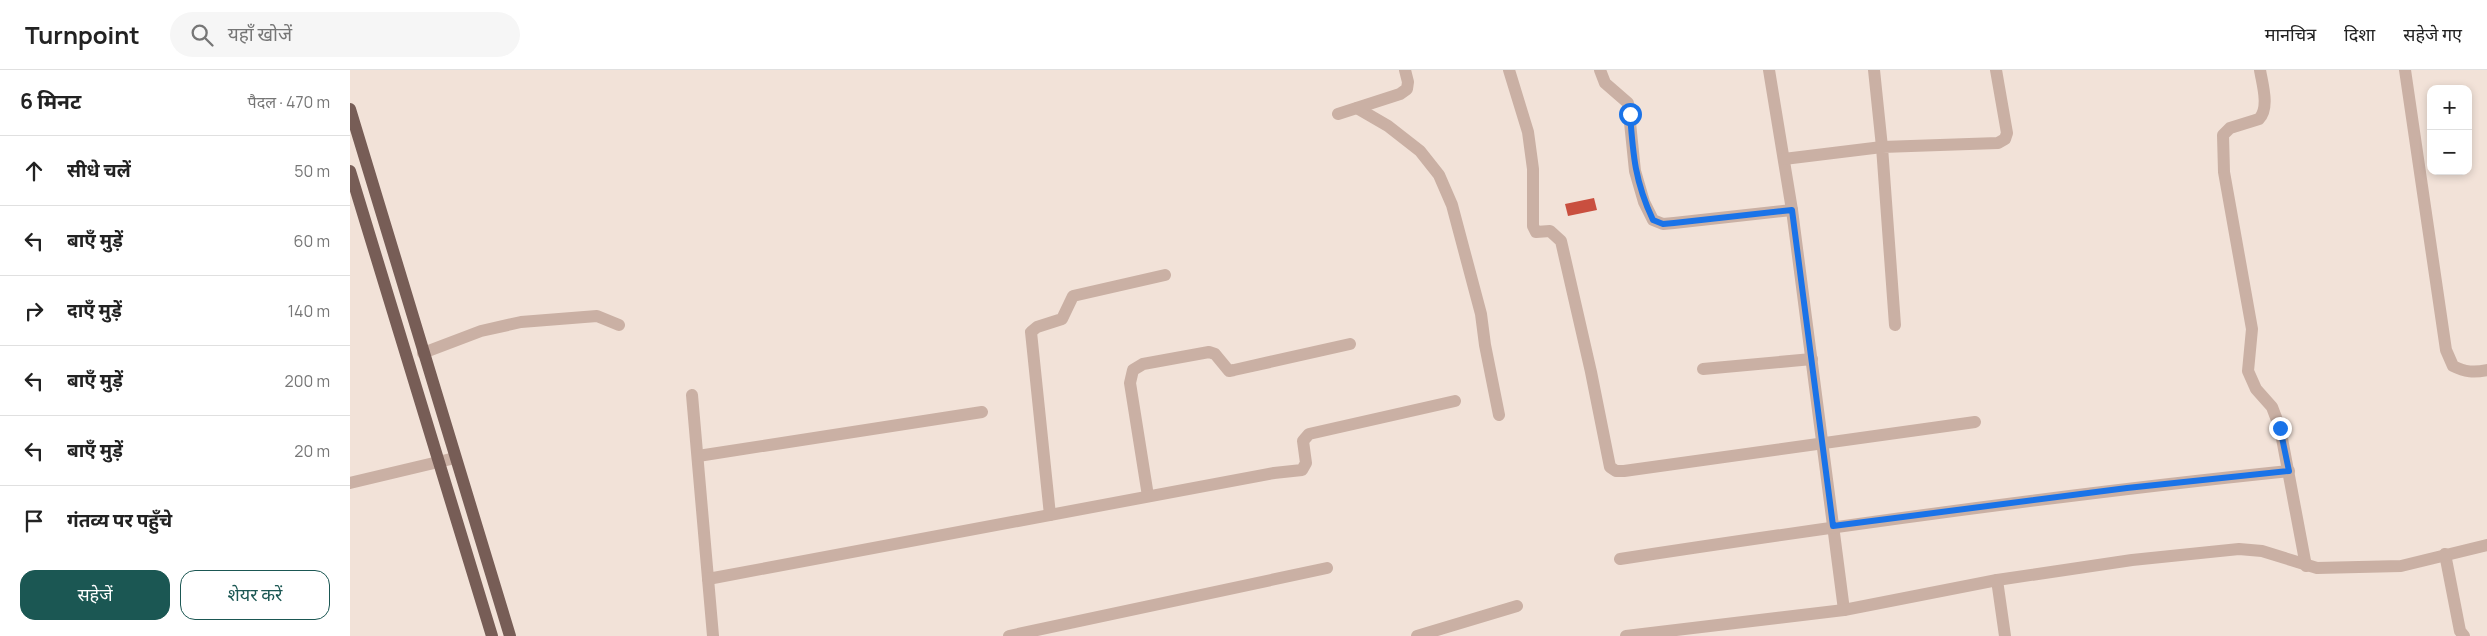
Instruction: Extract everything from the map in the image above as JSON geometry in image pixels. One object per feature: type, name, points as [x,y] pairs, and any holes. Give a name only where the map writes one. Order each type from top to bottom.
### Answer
[{"type":"main road","points":[[350,109],[510,636]]},
{"type":"main road","points":[[350,171],[492,636]]},
{"type":"street","points":[[1338,114],[1400,94],[1407,89],[1408,82],[1405,70]]},
{"type":"street","points":[[1509,70],[1528,132],[1532,169],[1534,226],[1536,232],[1550,231],[1561,241],[1591,372],[1610,468],[1616,471],[1624,471],[1975,422]]},
{"type":"street","points":[[1600,70],[1605,83],[1628,103],[1635,171],[1644,202],[1653,220],[1663,224],[1792,210]]},
{"type":"street","points":[[1769,70],[1792,210],[1844,610]]},
{"type":"street","points":[[1874,70],[1882,147],[1895,325]]},
{"type":"street","points":[[1784,159],[1882,147],[1998,143],[2005,139],[2006,133],[1996,70]]},
{"type":"street","points":[[2260,70],[2264,108],[2262,116],[2259,119],[2230,128],[2223,135],[2224,172],[2252,329],[2248,371],[2256,389],[2272,407],[2280,428],[2306,566]]},
{"type":"street","points":[[2405,70],[2446,350],[2453,366],[2464,371],[2476,373],[2487,370]]},
{"type":"street","points":[[1357,108],[1388,126],[1420,151],[1439,175],[1452,205],[1481,314],[1485,345],[1499,415]]},
{"type":"street","points":[[1050,515],[1031,332],[1037,327],[1062,319],[1073,296],[1165,275]]},
{"type":"street","points":[[423,353],[480,330],[521,322],[597,316],[619,325]]},
{"type":"street","points":[[1148,496],[1130,383],[1133,370],[1143,364],[1208,352],[1215,354],[1229,371],[1350,344]]},
{"type":"street","points":[[1703,368],[1812,359]]},
{"type":"street","points":[[692,395],[713,636]]},
{"type":"street","points":[[708,578],[1148,496],[1302,470],[1306,463],[1303,441],[1309,434],[1455,401]]},
{"type":"street","points":[[698,456],[982,412]]},
{"type":"street","points":[[350,482],[455,458]]},
{"type":"street","points":[[1620,558],[1833,526],[2127,488],[2289,471]]},
{"type":"street","points":[[1626,636],[1844,610],[1997,580],[2132,560],[2239,549],[2262,551],[2317,568],[2401,566],[2487,545]]},
{"type":"street","points":[[2445,554],[2460,631],[2464,636]]},
{"type":"street","points":[[1009,636],[1327,568]]},
{"type":"street","points":[[1997,580],[2005,636]]},
{"type":"street","points":[[1417,636],[1517,606]]},
{"type":"building","points":[[1594,198],[1597,210],[1568,216],[1565,204]]},
{"type":"route","points":[[1630,114],[1635,171],[1644,202],[1653,220],[1663,224],[1792,210],[1833,526],[2127,488],[2289,471],[2280,428]]}]
